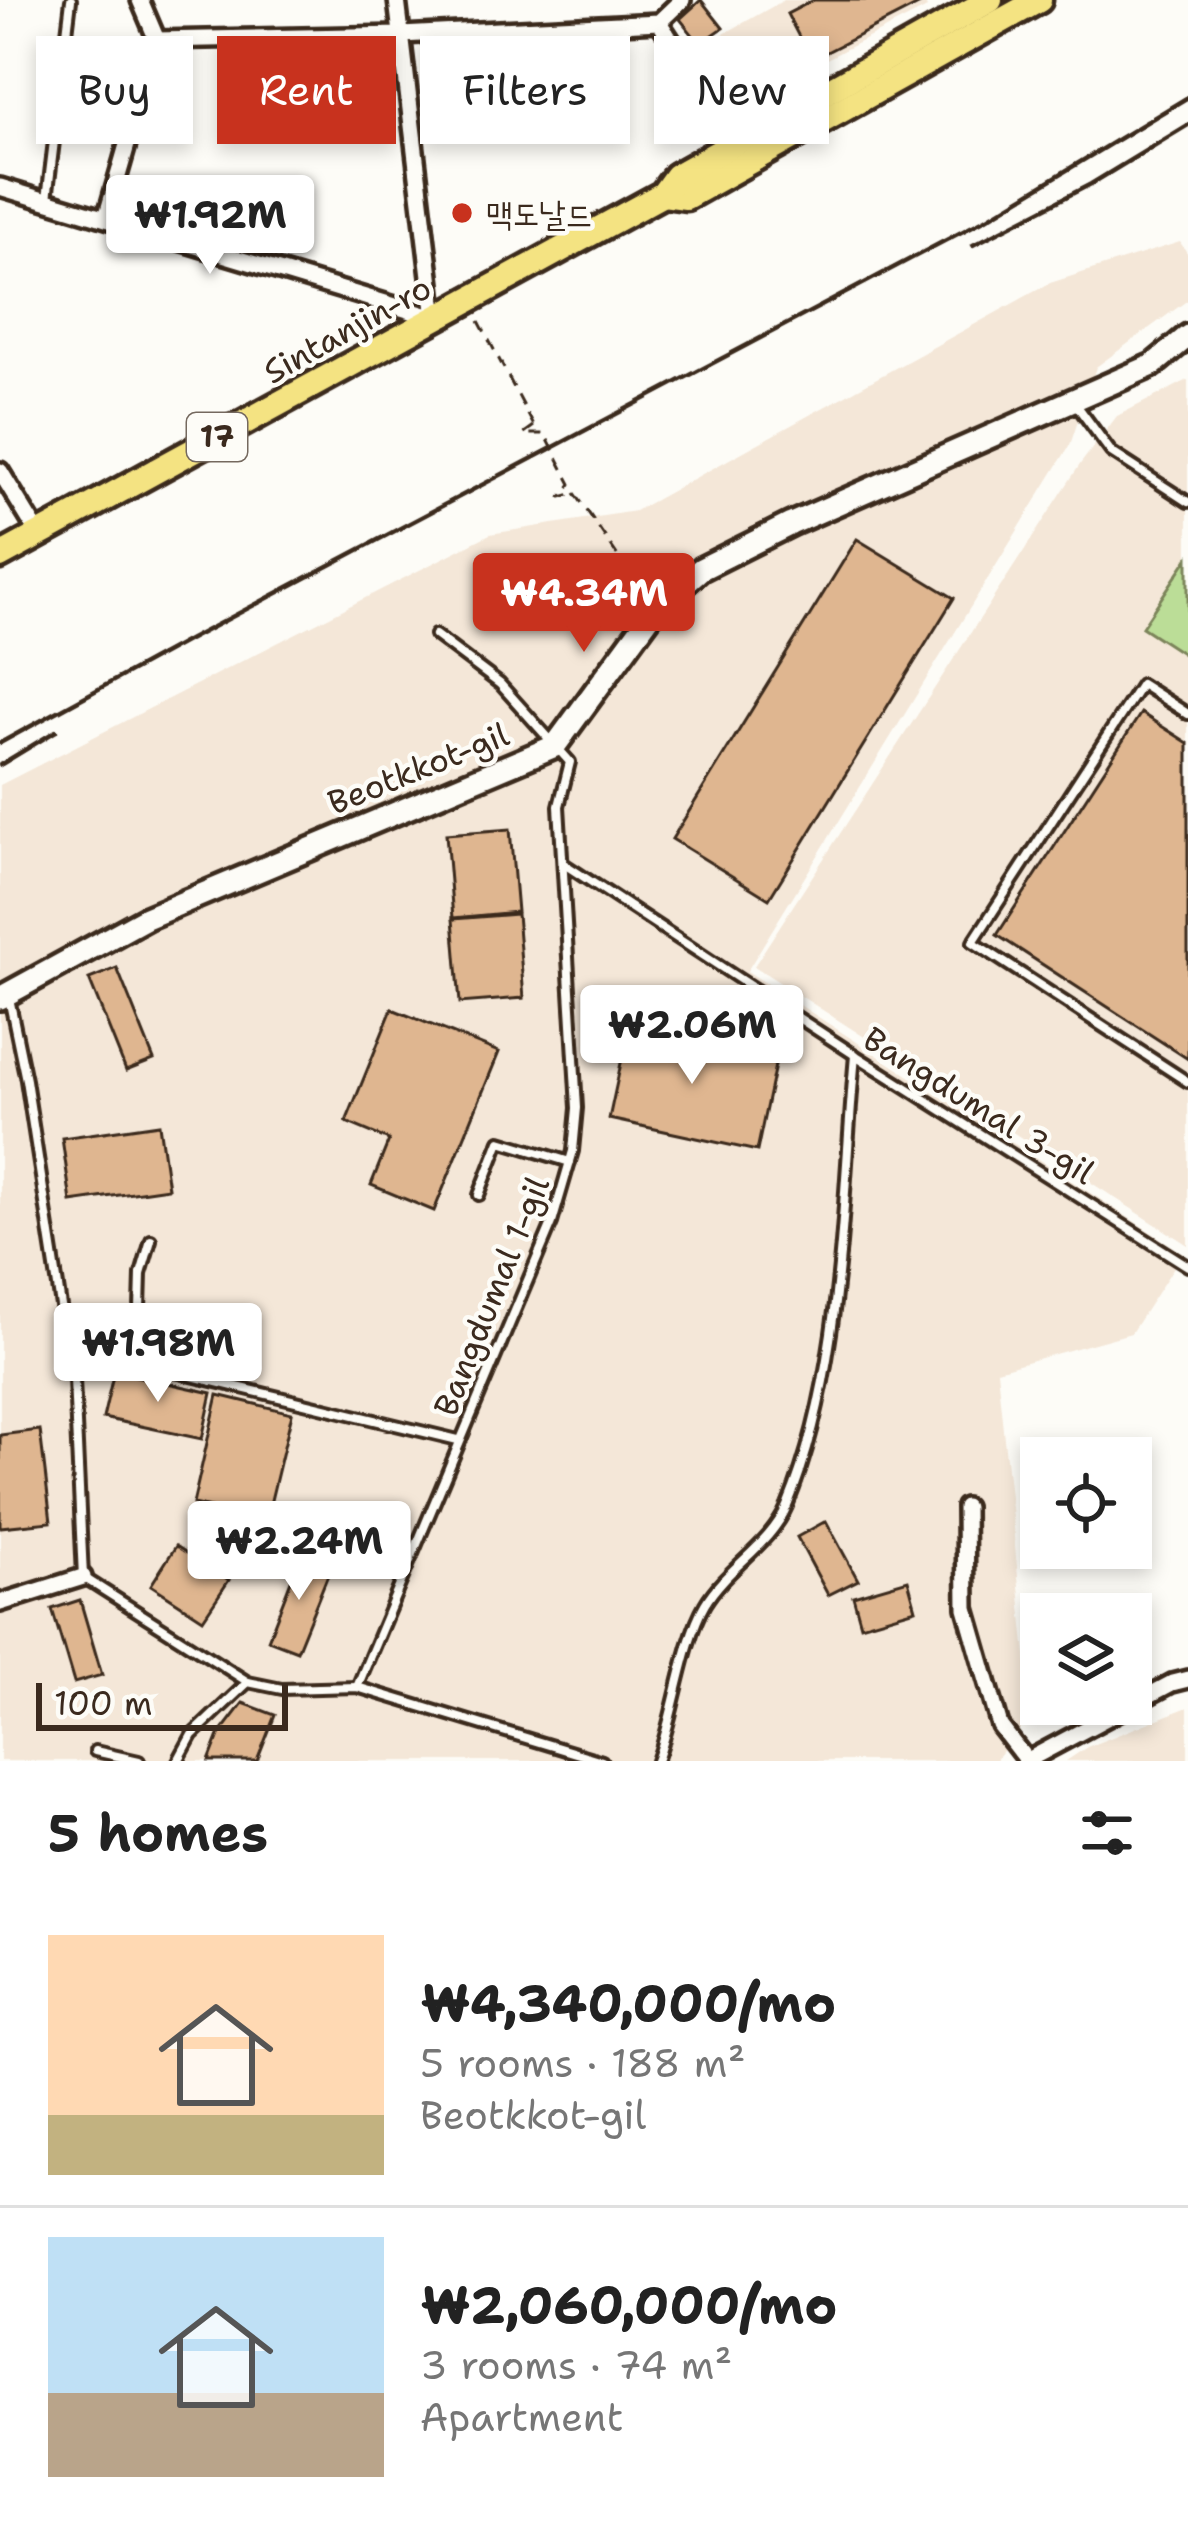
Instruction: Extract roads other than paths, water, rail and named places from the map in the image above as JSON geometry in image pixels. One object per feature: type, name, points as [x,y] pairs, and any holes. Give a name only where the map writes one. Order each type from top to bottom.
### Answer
[{"type":"main road","name":"Sintanjin-ro","points":[[829,90],[990,0]]},
{"type":"main road","name":"Sintanjin-ro","points":[[663,194],[686,197],[1039,0]]},
{"type":"main road","name":"Sintanjin-ro","points":[[0,556],[663,194],[676,176],[733,144]]},
{"type":"street","points":[[140,0],[155,36]]},
{"type":"street","points":[[0,187],[435,318],[397,0]]},
{"type":"street","points":[[193,39],[659,22],[682,0]]},
{"type":"street","points":[[659,22],[668,36]]},
{"type":"street","points":[[106,218],[127,144]]},
{"type":"street","name":"Beotkkot-gil","points":[[4,996],[146,918],[555,746],[655,609],[701,569],[791,524],[1153,365],[1188,336]]},
{"type":"street","points":[[0,471],[39,535]]},
{"type":"street","points":[[965,1507],[967,1608],[1000,1726],[1026,1761],[1098,1720],[1188,1679]]},
{"type":"street","points":[[0,1603],[83,1577]]},
{"type":"lane","points":[[46,201],[71,0]]},
{"type":"lane","points":[[1075,402],[1111,452],[1188,502]]},
{"type":"lane","points":[[436,635],[500,684],[555,746]]},
{"type":"lane","points":[[1188,714],[1141,683],[973,942],[1188,1082]]},
{"type":"lane","name":"Bangdumal 1-gil","points":[[357,1687],[552,1223],[570,1162],[578,1108],[559,806],[570,762],[555,746]]},
{"type":"lane","name":"Bangdumal 3-gil","points":[[564,864],[1188,1266]]},
{"type":"lane","points":[[4,996],[34,1124],[65,1332],[73,1357],[83,1577],[248,1682],[282,1689],[357,1687],[602,1761]]},
{"type":"lane","points":[[657,1761],[701,1610],[717,1585],[767,1537],[785,1509],[806,1448],[825,1371],[855,1055]]},
{"type":"lane","points":[[478,1195],[500,1142],[570,1162]]},
{"type":"lane","points":[[121,1359],[140,1309],[141,1274],[151,1240]]},
{"type":"lane","name":"Bangdumal 1-gil","points":[[73,1357],[121,1359],[458,1440]]},
{"type":"lane","points":[[178,1761],[192,1735],[248,1682]]},
{"type":"lane","points":[[95,1751],[139,1761]]},
{"type":"railway","points":[[0,743],[986,219],[1188,97]]},
{"type":"railway","points":[[973,245],[1091,184],[1188,125]]},
{"type":"railway","points":[[0,765],[56,731]]},
{"type":"place","name":"맥도날드","points":[[462,213]]}]
